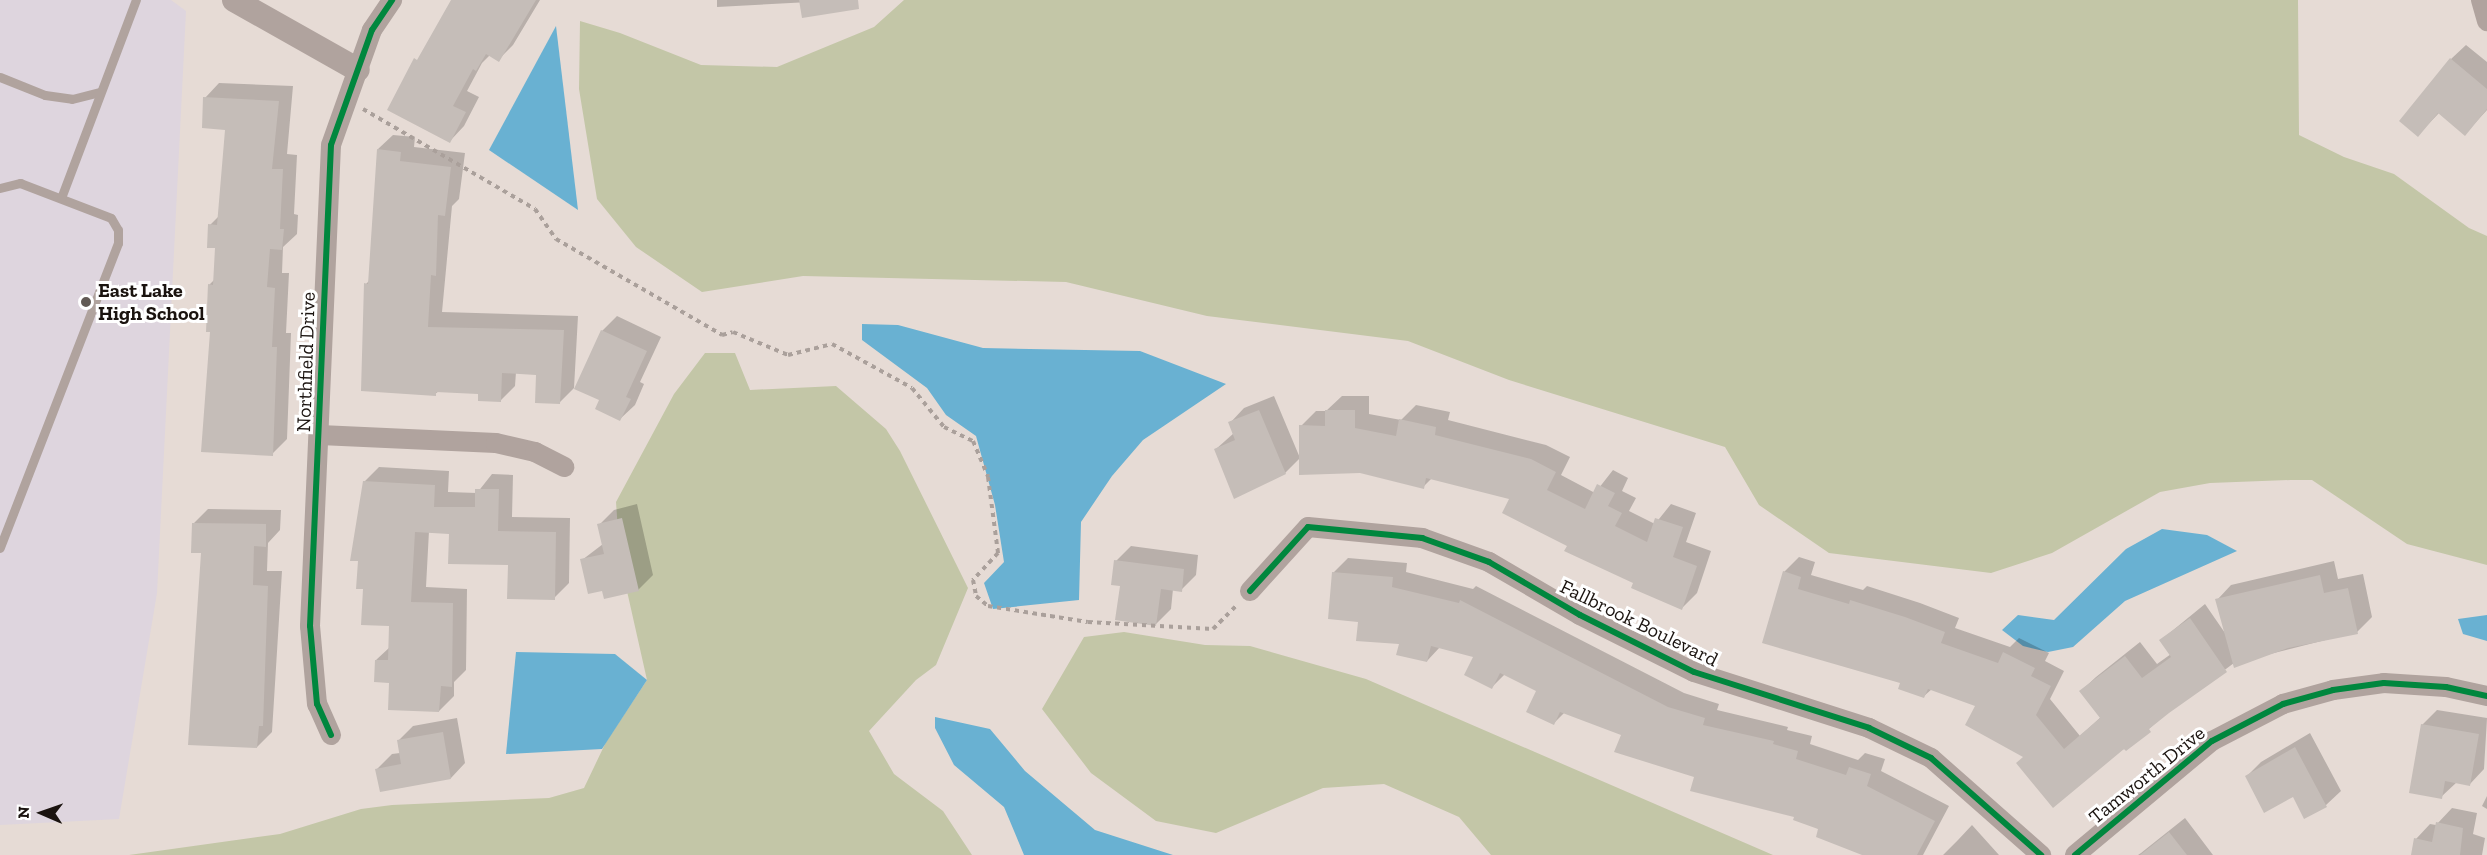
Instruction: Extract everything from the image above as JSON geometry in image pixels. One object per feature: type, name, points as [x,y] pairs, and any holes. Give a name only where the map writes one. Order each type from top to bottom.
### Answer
[{"type":"street","points":[[234,0],[358,70]]},
{"type":"street","name":"Northfield Drive","points":[[331,735],[317,704],[310,626],[331,145],[372,30],[392,0]]},
{"type":"street","points":[[2481,0],[2487,21]]},
{"type":"street","points":[[320,435],[496,443],[535,452],[564,467]]},
{"type":"street","name":"Fallbrook Boulevard","points":[[1250,591],[1308,526],[1422,538],[1489,562],[1580,615],[1694,672],[1869,728],[1931,758],[2041,855]]},
{"type":"street","name":"Tamworth Drive","points":[[2075,855],[2212,741],[2283,704],[2333,690],[2384,684],[2446,687],[2487,696]]},
{"type":"lane","points":[[60,198],[136,0]]},
{"type":"lane","points":[[0,78],[45,95],[72,99],[100,92]]},
{"type":"lane","points":[[0,548],[118,243],[118,230],[111,218],[20,183],[1,185]]},
{"type":"path","points":[[347,100],[535,209],[555,239],[722,335],[733,332],[788,355],[832,344],[912,388],[944,427],[973,441],[988,477],[998,553],[973,580],[976,596],[988,606],[1088,622],[1213,629],[1250,591]]},
{"type":"shaded area","name":"East Lake High School","points":[[0,0],[171,0],[186,11],[157,593],[119,819],[0,825]]},
{"type":"green space","points":[[904,0],[2298,0],[2299,135],[2344,157],[2394,174],[2469,228],[2487,236],[2487,565],[2407,544],[2312,480],[2210,483],[2160,492],[2052,553],[1991,573],[1829,553],[1759,505],[1725,447],[1509,380],[1408,341],[1207,316],[1066,282],[803,276],[702,292],[636,247],[597,199],[579,89],[580,21],[620,33],[701,65],[777,67],[874,27]]},
{"type":"green space","points":[[705,353],[735,353],[750,390],[836,386],[886,429],[900,451],[968,588],[936,665],[916,680],[869,731],[894,774],[943,811],[972,855],[129,855],[280,834],[361,809],[392,805],[549,798],[584,788],[606,742],[647,680],[620,560],[616,502],[674,394]]},
{"type":"green space","points":[[1124,632],[1205,645],[1250,646],[1366,679],[1773,855],[1491,855],[1459,817],[1384,784],[1323,788],[1216,833],[1156,821],[1091,773],[1042,709],[1084,637]]},
{"type":"water","points":[[556,26],[578,210],[489,150]]},
{"type":"water","points":[[862,324],[898,325],[983,348],[1140,351],[1226,384],[1143,440],[1112,476],[1081,522],[1079,600],[993,609],[984,583],[1004,562],[995,505],[976,436],[946,415],[927,388],[862,340]]},
{"type":"water","points":[[2162,529],[2207,535],[2237,551],[2125,601],[2073,647],[2048,652],[2023,646],[2002,630],[2018,615],[2054,620],[2126,549]]},
{"type":"water","points":[[2487,615],[2487,641],[2463,634],[2458,619]]},
{"type":"water","points":[[516,652],[615,654],[647,680],[602,749],[506,754]]},
{"type":"water","points":[[935,717],[990,729],[1025,771],[1095,830],[1173,855],[1024,855],[1004,807],[954,765],[935,728]]},
{"type":"building","points":[[451,0],[536,0],[499,62],[486,54],[476,71],[473,69],[453,106],[466,112],[450,143],[387,110],[414,58],[417,60]]},
{"type":"building","points":[[799,0],[858,0],[859,9],[802,18]]},
{"type":"building","points":[[2450,58],[2487,89],[2487,109],[2465,136],[2438,113],[2418,137],[2399,121]]},
{"type":"building","points":[[203,97],[279,101],[272,169],[283,169],[280,229],[284,229],[282,250],[270,249],[267,287],[275,288],[272,347],[277,347],[273,456],[201,452],[210,332],[206,332],[208,284],[213,285],[215,248],[207,248],[208,224],[217,225],[225,130],[202,128]]},
{"type":"building","points":[[377,149],[401,152],[400,161],[451,167],[445,216],[438,215],[436,276],[431,275],[428,327],[564,330],[560,404],[535,403],[536,375],[502,373],[501,402],[478,401],[478,394],[436,392],[436,396],[361,391],[364,283],[368,284]]},
{"type":"building","points":[[601,330],[647,351],[626,397],[631,399],[620,421],[595,409],[599,400],[574,389]]},
{"type":"building","points":[[1259,410],[1286,474],[1234,499],[1214,449],[1235,440],[1228,422]]},
{"type":"building","points":[[1325,410],[1355,410],[1355,428],[1396,436],[1399,419],[1436,427],[1435,435],[1531,459],[1556,472],[1547,490],[1585,509],[1597,484],[1615,493],[1608,506],[1622,513],[1615,526],[1647,542],[1655,518],[1683,527],[1673,557],[1697,566],[1682,610],[1631,588],[1633,583],[1564,551],[1567,546],[1502,513],[1509,499],[1426,478],[1424,489],[1360,473],[1299,475],[1299,425],[1325,426]]},
{"type":"building","points":[[363,481],[435,485],[434,507],[475,507],[475,489],[499,489],[498,531],[556,532],[555,600],[507,599],[508,565],[448,564],[449,534],[415,532],[411,602],[453,603],[452,687],[441,686],[439,712],[388,710],[389,683],[374,682],[375,660],[388,660],[389,626],[361,625],[363,589],[356,589],[358,561],[350,561]]},
{"type":"building","points":[[622,518],[639,591],[604,599],[602,591],[588,594],[580,559],[604,554],[597,524]]},
{"type":"building","points":[[192,523],[266,524],[266,547],[254,546],[253,585],[268,586],[263,726],[259,726],[257,748],[188,745],[201,553],[191,553]]},
{"type":"building","points":[[1114,560],[1184,569],[1182,592],[1161,589],[1156,626],[1115,620],[1120,586],[1111,585]]},
{"type":"building","points":[[1783,571],[1801,577],[1798,589],[1849,604],[1850,600],[1905,617],[1945,632],[1941,643],[1998,663],[2003,652],[2035,668],[2031,676],[2051,686],[2036,715],[2064,749],[2100,718],[2079,691],[2125,656],[2142,678],[2171,657],[2159,640],[2190,618],[2227,672],[2169,713],[2149,729],[2151,732],[2126,751],[2124,749],[2053,808],[2016,763],[2023,757],[1965,725],[1975,706],[1928,689],[1924,698],[1898,689],[1900,683],[1762,643]]},
{"type":"building","points":[[1332,572],[1393,577],[1392,587],[1459,603],[1460,600],[1668,707],[1705,718],[1703,725],[1774,741],[1773,744],[1798,751],[1796,759],[1846,775],[1849,767],[1871,774],[1867,786],[1935,821],[1917,855],[1862,855],[1816,837],[1818,829],[1793,820],[1794,817],[1690,791],[1694,777],[1614,752],[1621,735],[1560,712],[1554,725],[1526,712],[1536,691],[1500,673],[1492,689],[1464,675],[1473,657],[1431,646],[1427,662],[1396,655],[1399,644],[1356,641],[1358,622],[1328,619]]},
{"type":"building","points":[[2320,575],[2324,593],[2348,588],[2358,634],[2288,648],[2234,668],[2215,599]]},
{"type":"building","points":[[2421,724],[2479,734],[2470,786],[2445,781],[2442,799],[2409,793]]},
{"type":"building","points":[[443,732],[451,779],[380,792],[375,769],[401,764],[397,740]]},
{"type":"building","points":[[2295,747],[2327,807],[2304,819],[2293,797],[2264,813],[2245,776]]},
{"type":"building","points":[[2436,822],[2463,828],[2460,855],[2411,855],[2414,838],[2432,842]]},
{"type":"building","points":[[2169,832],[2187,855],[2140,855]]},
{"type":"cycle path","points":[[331,735],[317,704],[310,626],[331,145],[372,30],[392,0]]},
{"type":"cycle path","points":[[1250,591],[1308,527],[1422,538],[1489,562],[1580,615],[1694,672],[1869,728],[1931,758],[2041,855]]},
{"type":"cycle path","points":[[2075,855],[2212,741],[2283,704],[2333,690],[2384,683],[2446,687],[2487,696]]},
{"type":"place","name":"East Lake High School","points":[[86,302]]}]
